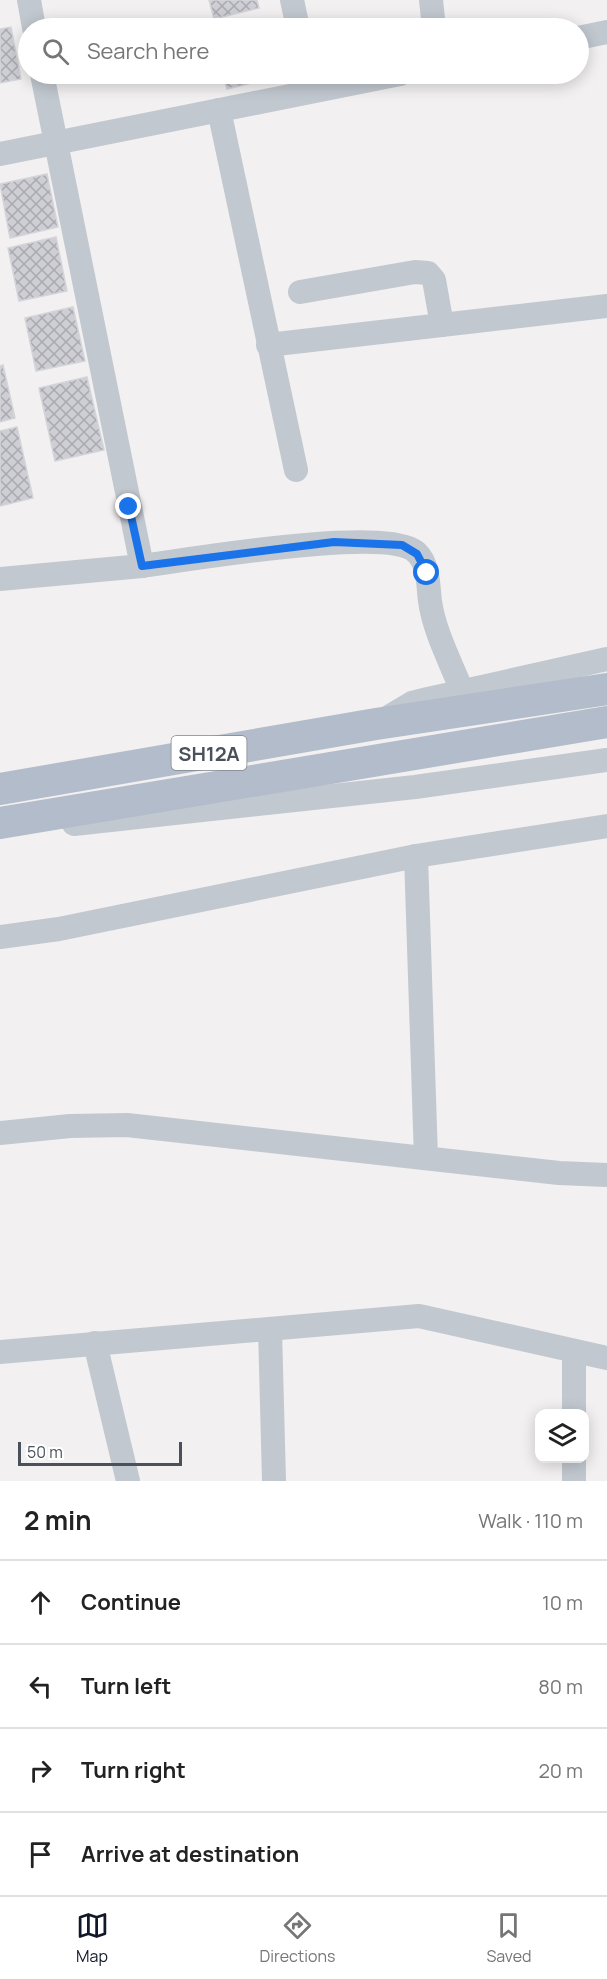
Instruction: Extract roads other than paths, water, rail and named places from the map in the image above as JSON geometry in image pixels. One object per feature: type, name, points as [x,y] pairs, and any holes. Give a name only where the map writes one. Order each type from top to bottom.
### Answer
[{"type":"main road","name":"SH12A","points":[[0,789],[376,724],[607,689]]},
{"type":"main road","name":"SH12A","points":[[0,823],[607,722]]},
{"type":"street","points":[[30,0],[33,18]]},
{"type":"street","points":[[292,0],[296,18]]},
{"type":"street","points":[[431,0],[433,18]]},
{"type":"street","points":[[589,36],[607,32]]},
{"type":"street","points":[[44,84],[142,566]]},
{"type":"street","points":[[0,154],[219,110],[303,84]]},
{"type":"street","points":[[219,110],[296,470]]},
{"type":"street","points":[[300,292],[415,272],[428,273],[434,280],[442,325]]},
{"type":"street","points":[[268,345],[607,306]]},
{"type":"street","points":[[0,579],[142,566],[334,542],[402,545],[417,554],[427,573],[434,616],[462,691]]},
{"type":"street","points":[[376,724],[412,703],[607,659]]},
{"type":"street","points":[[0,829],[258,806],[415,788],[607,760]]},
{"type":"street","points":[[0,937],[59,929],[416,856],[607,826]]},
{"type":"street","points":[[416,856],[426,1158]]},
{"type":"street","points":[[0,1133],[70,1126],[127,1125],[559,1173],[607,1175]]},
{"type":"street","points":[[0,1352],[419,1316],[607,1358]]},
{"type":"street","points":[[270,1329],[274,1481]]},
{"type":"street","points":[[95,1343],[128,1481]]},
{"type":"street","points":[[574,1351],[574,1409]]},
{"type":"street","points":[[574,1463],[574,1481]]}]
